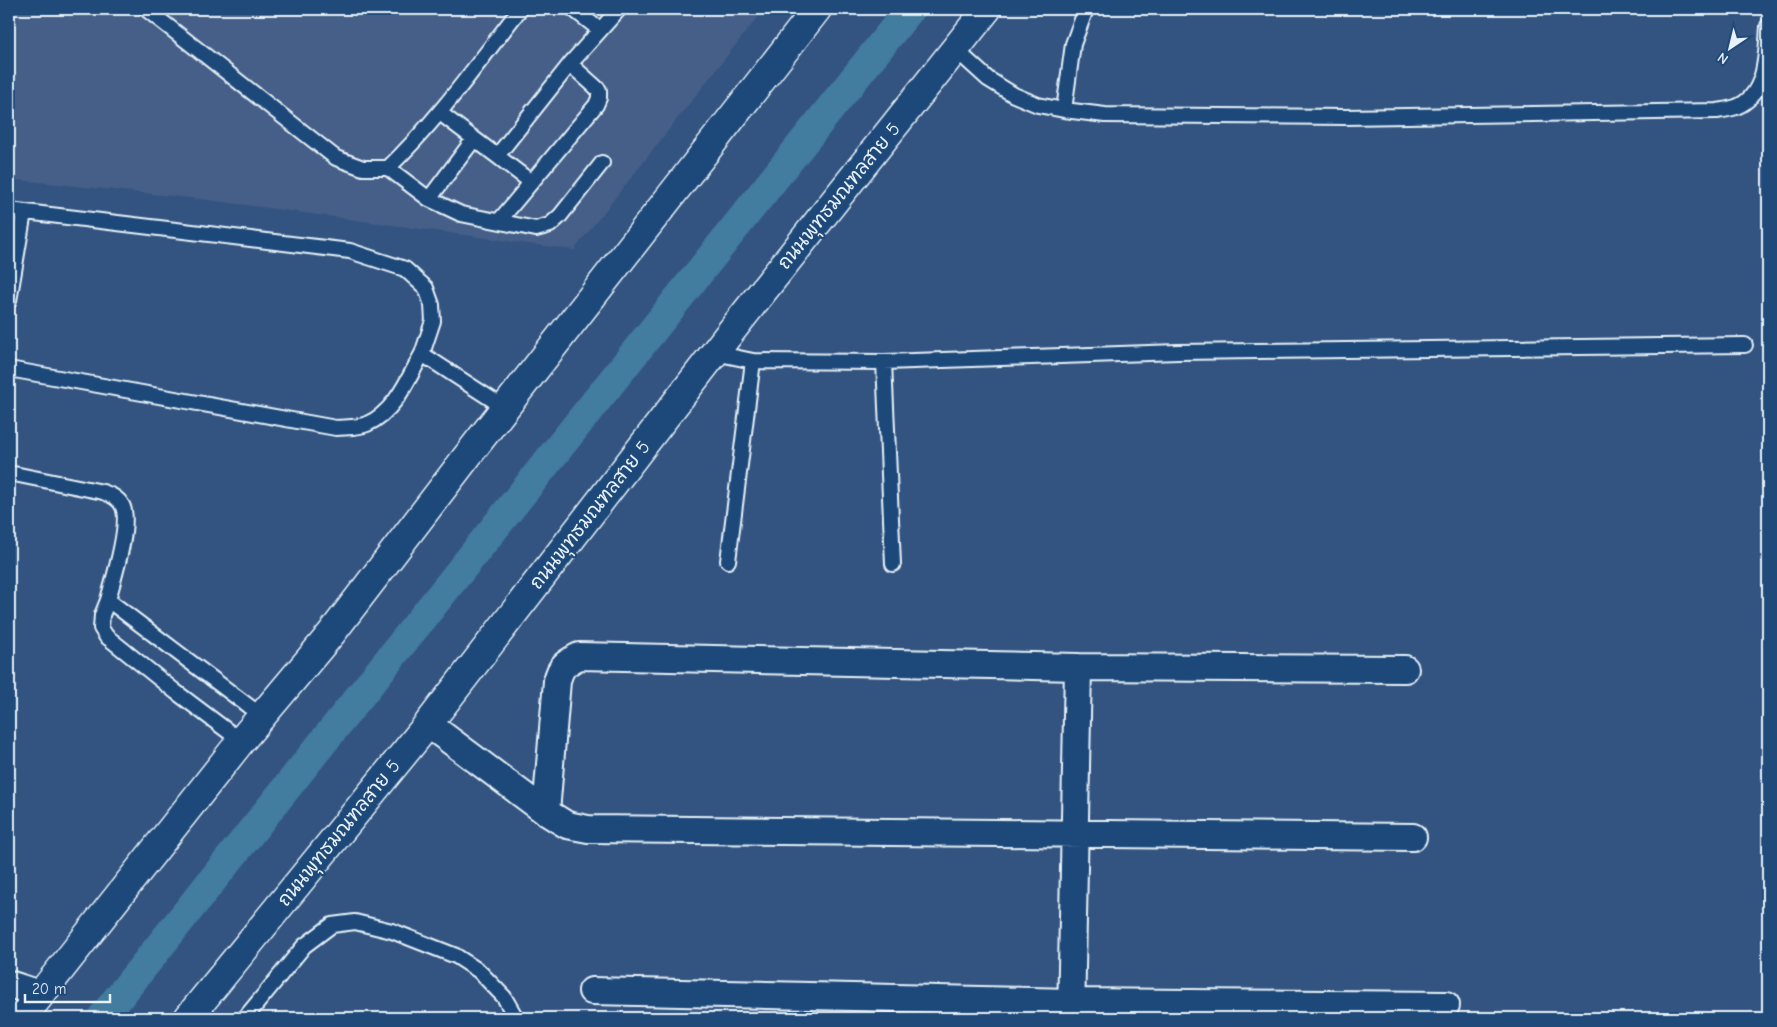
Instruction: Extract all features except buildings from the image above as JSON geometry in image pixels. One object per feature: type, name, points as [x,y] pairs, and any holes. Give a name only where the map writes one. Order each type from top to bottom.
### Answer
[{"type":"main road","points":[[22,1018],[241,741],[331,634],[817,9]]},
{"type":"main road","name":"ถนนพุทธมณฑลสาย 5","points":[[188,1018],[428,724],[715,353],[987,9]]},
{"type":"street","points":[[546,812],[557,681],[560,669],[579,656],[1078,667],[1405,669]]},
{"type":"street","points":[[1071,1010],[1078,667]]},
{"type":"street","points":[[428,724],[546,812],[567,825],[611,830],[1413,837]]},
{"type":"street","points":[[9,984],[40,994]]},
{"type":"street","points":[[592,991],[1071,1010],[1446,1005]]},
{"type":"lane","points":[[146,9],[336,158],[363,168],[388,168],[429,199],[461,214],[536,229],[550,225],[560,216],[602,163]]},
{"type":"lane","points":[[388,168],[440,113],[520,9]]},
{"type":"lane","points":[[573,9],[600,30]]},
{"type":"lane","points":[[497,156],[570,64],[619,9]]},
{"type":"lane","points":[[1064,110],[1072,44],[1086,9]]},
{"type":"lane","points":[[955,49],[988,78],[1014,95],[1038,105],[1104,115],[1345,117],[1717,111],[1737,107],[1751,98],[1755,92],[1765,65],[1768,26]]},
{"type":"lane","points":[[500,221],[596,105],[599,98],[599,90],[570,64]]},
{"type":"lane","points":[[440,113],[531,182]]},
{"type":"lane","points":[[429,199],[474,139]]},
{"type":"lane","points":[[9,210],[350,251],[405,269],[426,288],[432,305],[433,322],[422,354],[396,399],[378,417],[365,425],[336,428],[9,369]]},
{"type":"lane","points":[[9,301],[24,212]]},
{"type":"lane","points":[[715,353],[753,361],[884,362],[1178,352],[1745,345]]},
{"type":"lane","points":[[422,354],[505,408]]},
{"type":"lane","points":[[728,561],[753,361]]},
{"type":"lane","points":[[884,362],[893,564]]},
{"type":"lane","points":[[9,473],[115,496],[123,506],[125,517],[123,538],[108,600],[102,615],[101,628],[106,636],[169,687],[241,741]]},
{"type":"lane","points":[[108,600],[263,716]]},
{"type":"lane","points":[[245,1018],[304,946],[332,925],[355,922],[392,930],[456,956],[479,971],[504,996],[516,1018]]},
{"type":"shaded area","points":[[9,9],[764,9],[574,250],[209,200],[9,179]]},
{"type":"waterway","points":[[102,1018],[910,9]]}]
